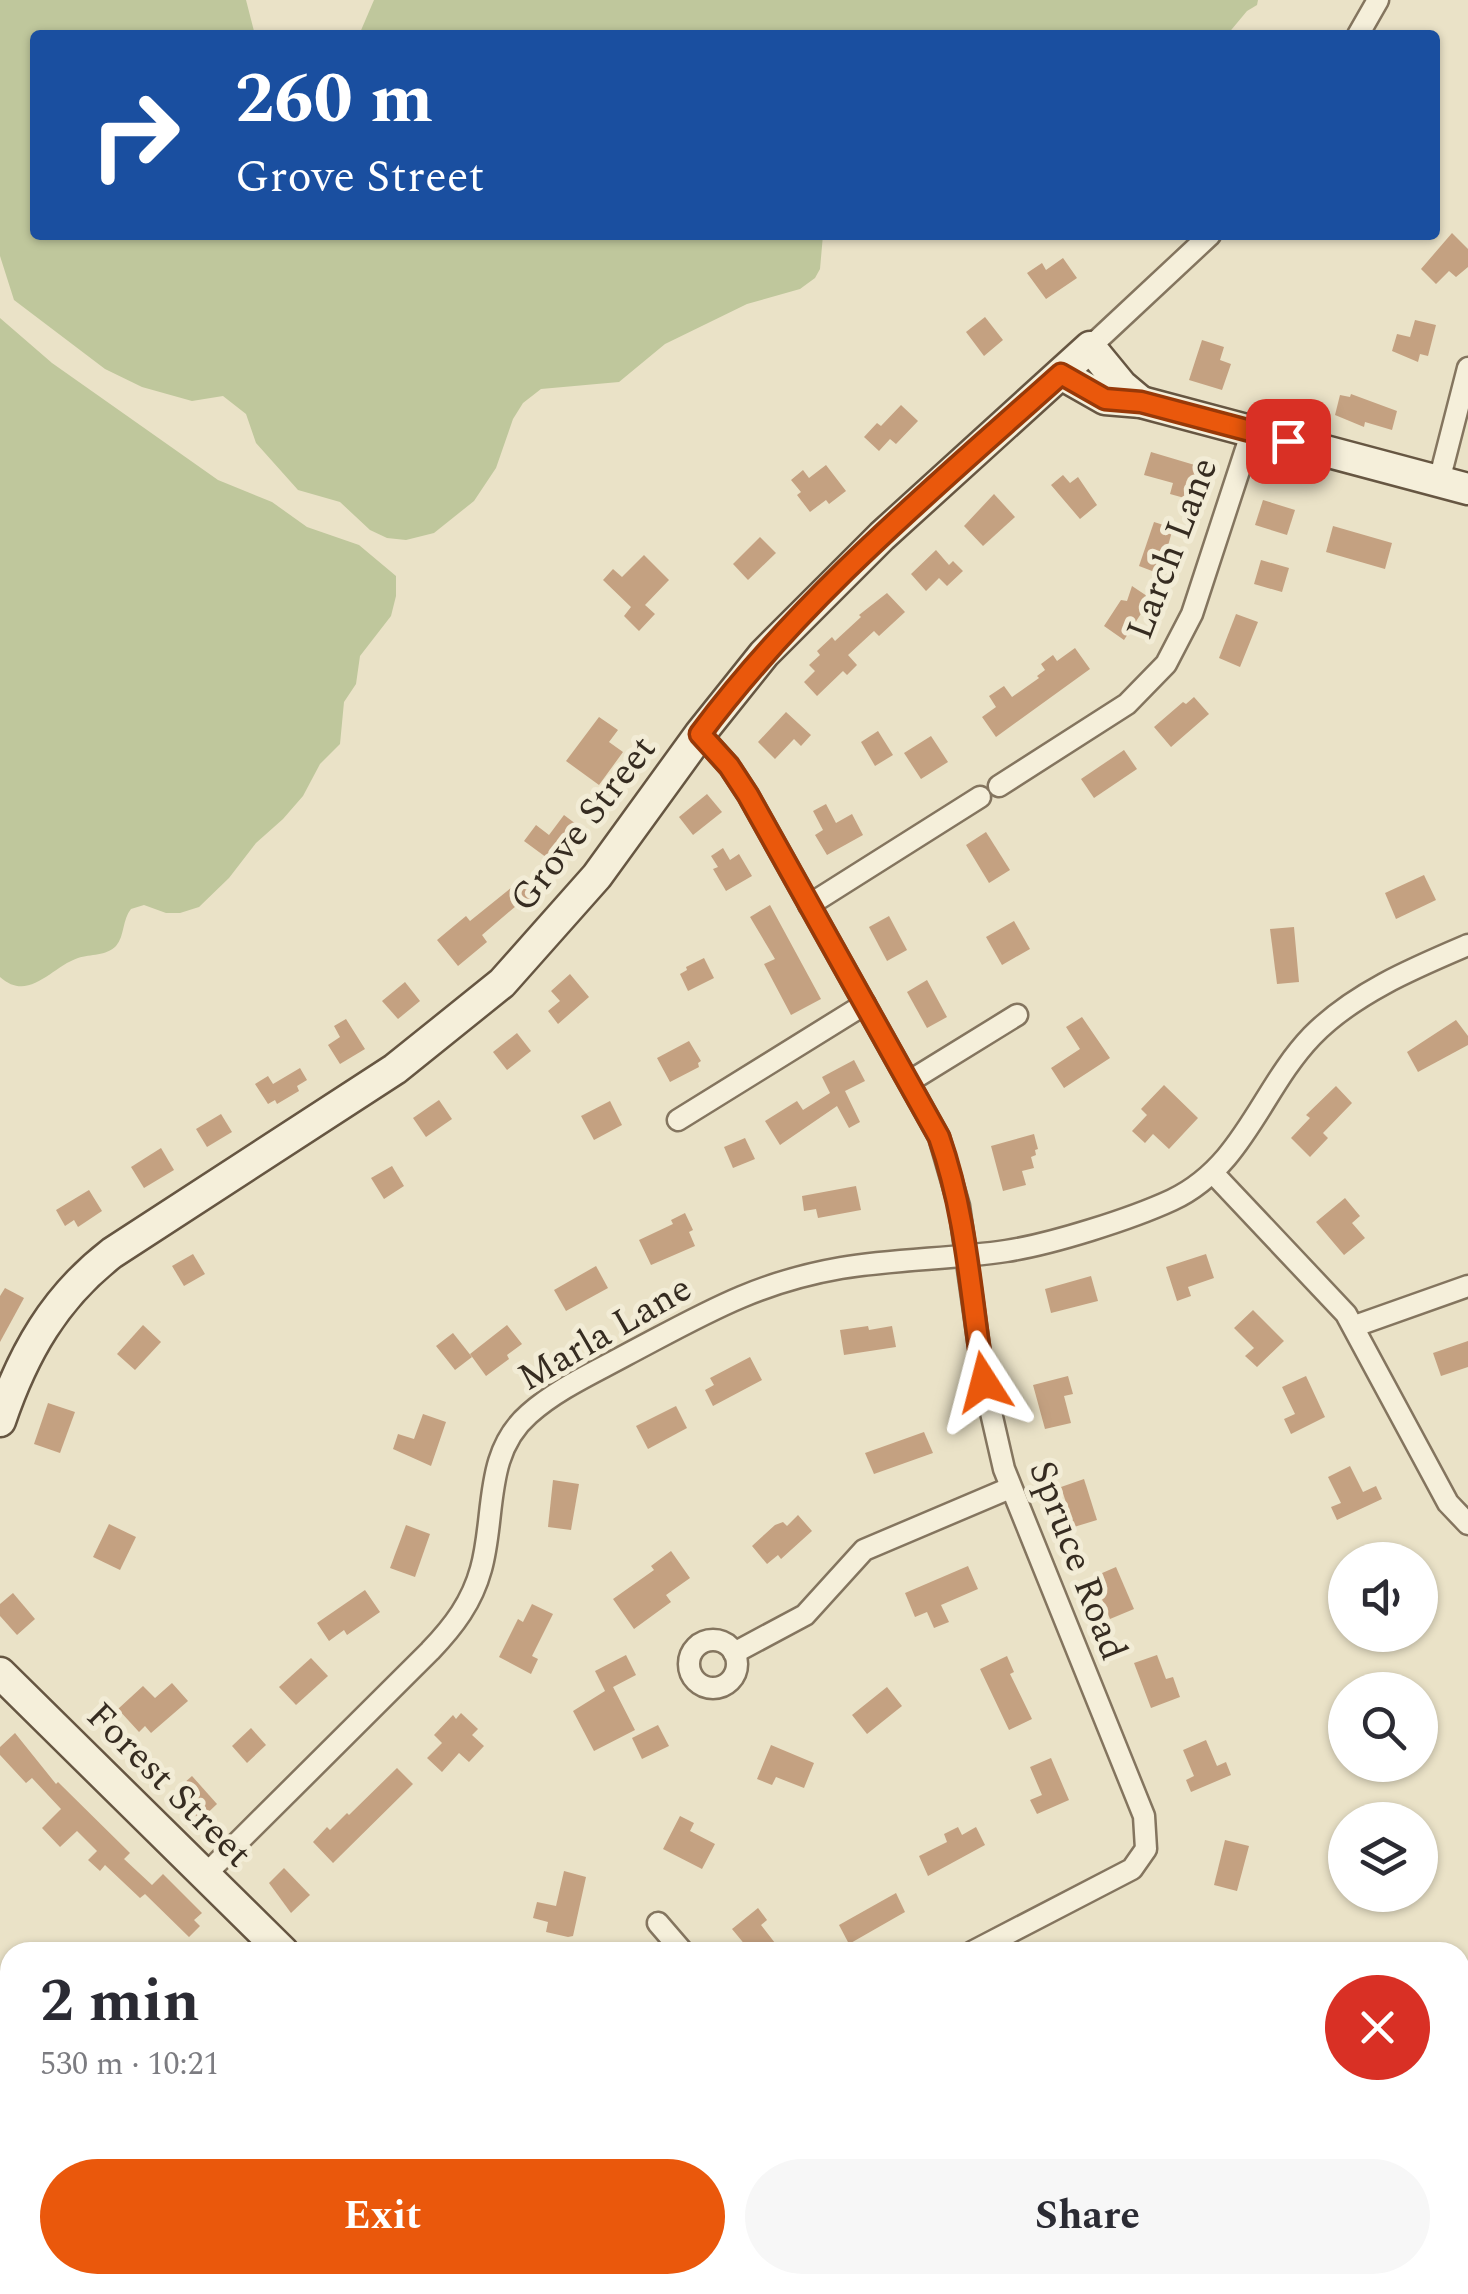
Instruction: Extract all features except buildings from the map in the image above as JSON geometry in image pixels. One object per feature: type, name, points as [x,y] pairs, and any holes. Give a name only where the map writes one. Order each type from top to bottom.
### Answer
[{"type":"main road","name":"Grove Street","points":[[0,1421],[30,1348],[51,1313],[78,1282],[125,1244],[395,1069],[478,1004],[524,961],[597,876],[700,734],[764,654],[813,602],[1090,348]]},
{"type":"main road","points":[[1090,348],[1141,402]]},
{"type":"main road","points":[[1061,374],[1105,399],[1141,402],[1453,485]]},
{"type":"main road","name":"Forest Street","points":[[0,1673],[273,1942]]},
{"type":"street","points":[[1361,30],[1378,0]]},
{"type":"street","name":"Grove Street","points":[[1090,348],[1205,240]]},
{"type":"street","points":[[1453,485],[1468,368]]},
{"type":"street","name":"Larch Lane","points":[[999,786],[1127,704],[1166,664],[1192,614],[1252,431]]},
{"type":"street","name":"Spruce Road","points":[[700,734],[729,766],[748,795],[910,1081],[944,1152],[956,1192],[984,1382],[1010,1488],[1139,1802],[1146,1849],[1132,1869],[991,1942]]},
{"type":"street","points":[[809,905],[980,798]]},
{"type":"street","name":"Marla Lane","points":[[204,1876],[430,1651],[460,1616],[482,1567],[498,1464],[514,1429],[530,1413],[571,1384],[750,1291],[842,1268],[1024,1248],[1133,1215],[1185,1193],[1213,1173],[1240,1144],[1294,1056],[1330,1019],[1379,988],[1468,945]]},
{"type":"street","points":[[678,1120],[865,1004]]},
{"type":"street","points":[[910,1081],[1017,1015]]},
{"type":"street","points":[[1213,1173],[1355,1326],[1448,1504],[1468,1524]]},
{"type":"street","points":[[1355,1326],[1468,1286]]},
{"type":"street","points":[[734,1653],[804,1615],[864,1550],[1010,1488]]},
{"type":"street","points":[[658,1924],[674,1942]]},
{"type":"green space","points":[[0,0],[246,0],[254,30],[30,30],[30,240],[823,240],[820,269],[800,289],[747,304],[665,344],[619,382],[541,389],[523,403],[513,419],[496,468],[474,501],[434,533],[406,540],[387,538],[370,530],[340,502],[298,490],[256,443],[246,414],[223,396],[192,401],[142,387],[105,369],[14,300],[0,256]]},
{"type":"green space","points":[[374,0],[1258,0],[1231,30],[361,30]]},
{"type":"green space","points":[[0,318],[52,363],[218,480],[272,502],[307,527],[359,545],[396,576],[391,616],[360,656],[356,684],[344,702],[340,744],[320,764],[303,796],[283,819],[199,907],[180,913],[166,913],[144,905],[131,909],[119,942],[112,949],[68,962],[40,981],[21,986],[0,977]]},
{"type":"route","points":[[984,1382],[963,1227],[939,1137],[748,795],[729,766],[700,734],[764,654],[813,602],[1061,374],[1105,399],[1141,402],[1288,441]]}]
